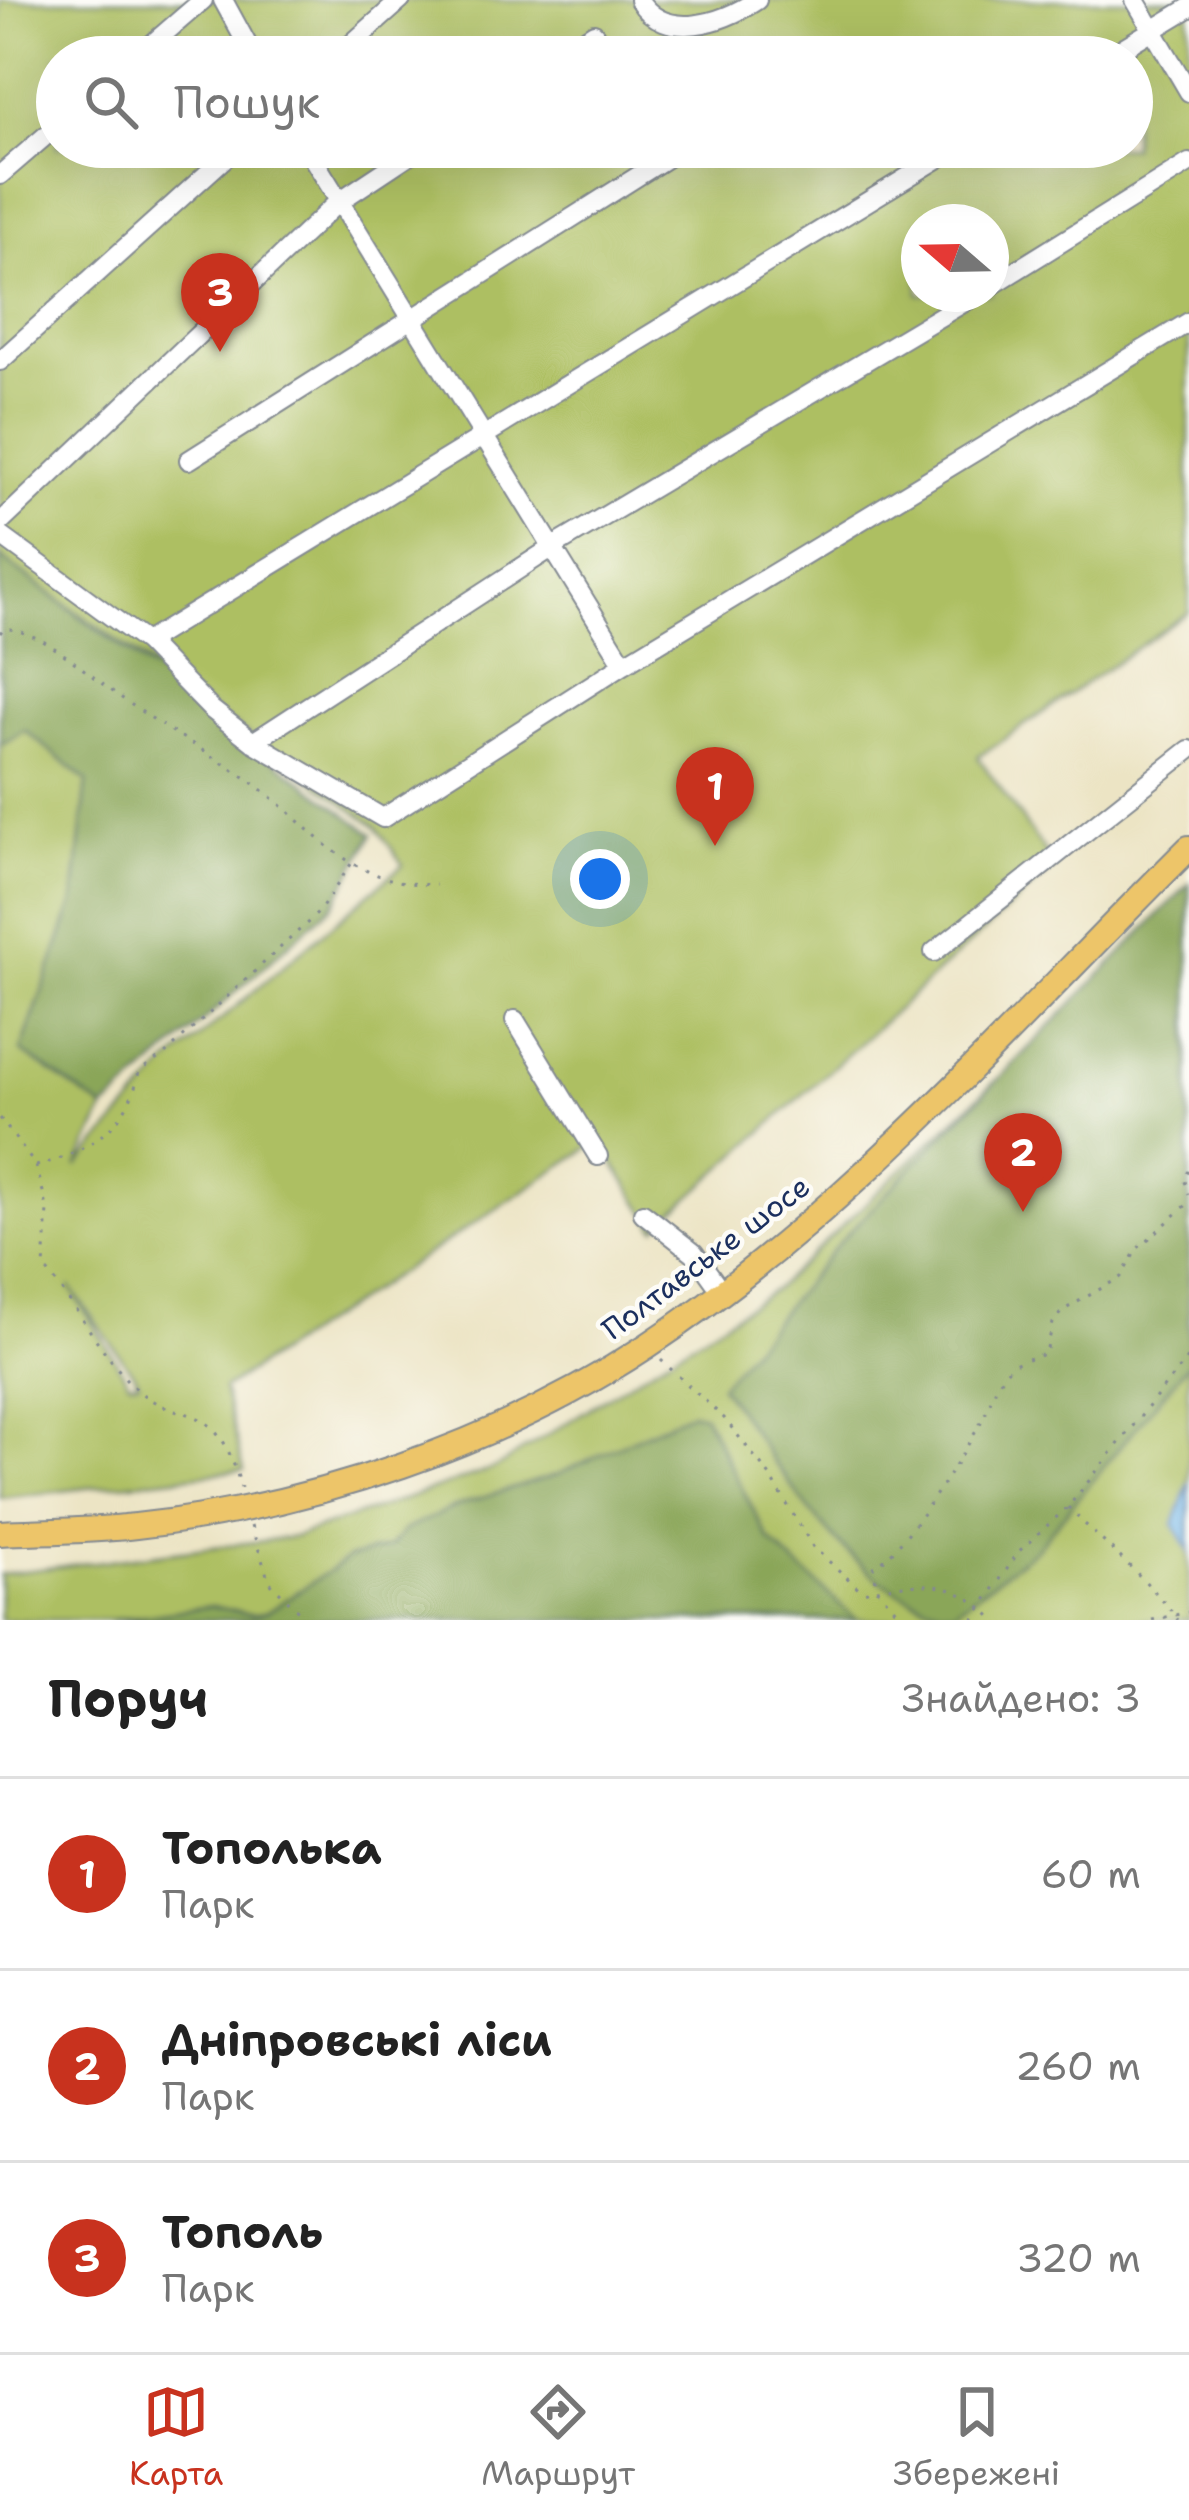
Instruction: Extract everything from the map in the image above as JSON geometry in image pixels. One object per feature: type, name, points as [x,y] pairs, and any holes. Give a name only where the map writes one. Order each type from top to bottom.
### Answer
[{"type":"main road","name":"Полтавське шосе","points":[[0,1533],[137,1526],[305,1494],[458,1442],[646,1347],[831,1202],[1189,848]]},
{"type":"lane","points":[[161,36],[203,0]]},
{"type":"lane","points":[[223,0],[243,36]]},
{"type":"lane","points":[[361,36],[401,0]]},
{"type":"lane","points":[[639,0],[646,12],[686,27],[730,18],[757,0]]},
{"type":"lane","points":[[1135,0],[1189,92]]},
{"type":"lane","points":[[1144,36],[1189,8]]},
{"type":"lane","points":[[590,36],[594,33]]},
{"type":"lane","points":[[0,175],[36,144]]},
{"type":"lane","points":[[1009,275],[1189,163]]},
{"type":"lane","points":[[0,362],[214,168]]},
{"type":"lane","points":[[318,168],[624,664]]},
{"type":"lane","points":[[0,523],[338,202],[389,168]]},
{"type":"lane","points":[[189,460],[411,315],[650,168]]},
{"type":"lane","points":[[146,642],[922,168]]},
{"type":"lane","points":[[253,742],[553,547],[948,312]]},
{"type":"lane","points":[[0,535],[146,642],[211,709],[253,742],[383,818],[624,664],[1189,322]]},
{"type":"lane","points":[[934,952],[1189,750]]},
{"type":"lane","points":[[515,1020],[598,1156]]},
{"type":"lane","points":[[643,1213],[694,1253],[722,1292]]},
{"type":"path","points":[[0,633],[4,628],[33,632],[165,730],[247,778],[296,824],[352,863],[397,884],[436,885]]},
{"type":"path","points":[[36,1166],[80,1154],[133,1105],[139,1071],[164,1055],[319,912],[352,863]]},
{"type":"path","points":[[0,1118],[36,1166],[48,1210],[44,1268],[129,1382],[161,1404],[207,1418],[232,1454],[269,1581],[307,1620]]},
{"type":"path","points":[[1189,1171],[1184,1178],[1189,1194]]},
{"type":"path","points":[[894,1620],[897,1611],[878,1589],[874,1567],[893,1556],[908,1536],[982,1420],[999,1381],[1015,1363],[1046,1353],[1052,1323],[1062,1311],[1120,1277],[1137,1249],[1189,1203]]},
{"type":"path","points":[[646,1347],[724,1418],[770,1476],[813,1546],[863,1592],[929,1581],[982,1606],[995,1620]]},
{"type":"path","points":[[973,1620],[1019,1551],[1068,1507],[1189,1356]]},
{"type":"path","points":[[1068,1507],[1101,1542],[1137,1567],[1177,1618]]},
{"type":"path","points":[[1152,1620],[1189,1612]]},
{"type":"green space","points":[[0,0],[1189,0],[1189,612],[978,757],[1055,866],[656,1228],[599,1141],[223,1389],[244,1470],[0,1498],[0,745],[25,730],[87,781],[74,902],[21,1051],[105,1109],[77,1167],[167,1065],[403,865],[376,826],[0,557]],"holes":[[[69,1286],[139,1381],[129,1382]]]},
{"type":"green space","points":[[0,557],[373,834],[334,904],[105,1109],[21,1051],[74,902],[87,781],[25,730],[0,745]]},
{"type":"green space","points":[[1189,884],[1189,1363],[1035,1550],[954,1611],[917,1601],[883,1582],[820,1523],[720,1386],[841,1240]]},
{"type":"green space","points":[[1189,898],[1189,1620],[0,1620],[0,1574],[294,1537],[496,1468],[775,1289]]},
{"type":"green space","points":[[691,1412],[704,1415],[769,1540],[857,1620],[110,1620],[212,1606],[253,1615],[267,1612],[349,1558],[390,1547],[404,1530],[462,1504],[556,1475]]},
{"type":"water","points":[[1189,1483],[1189,1551],[1174,1524]]},
{"type":"place","name":"Тополь","points":[[220,352]]},
{"type":"place","name":"Тополька","points":[[715,846]]},
{"type":"place","name":"Дніпровські ліси","points":[[1023,1212]]}]
